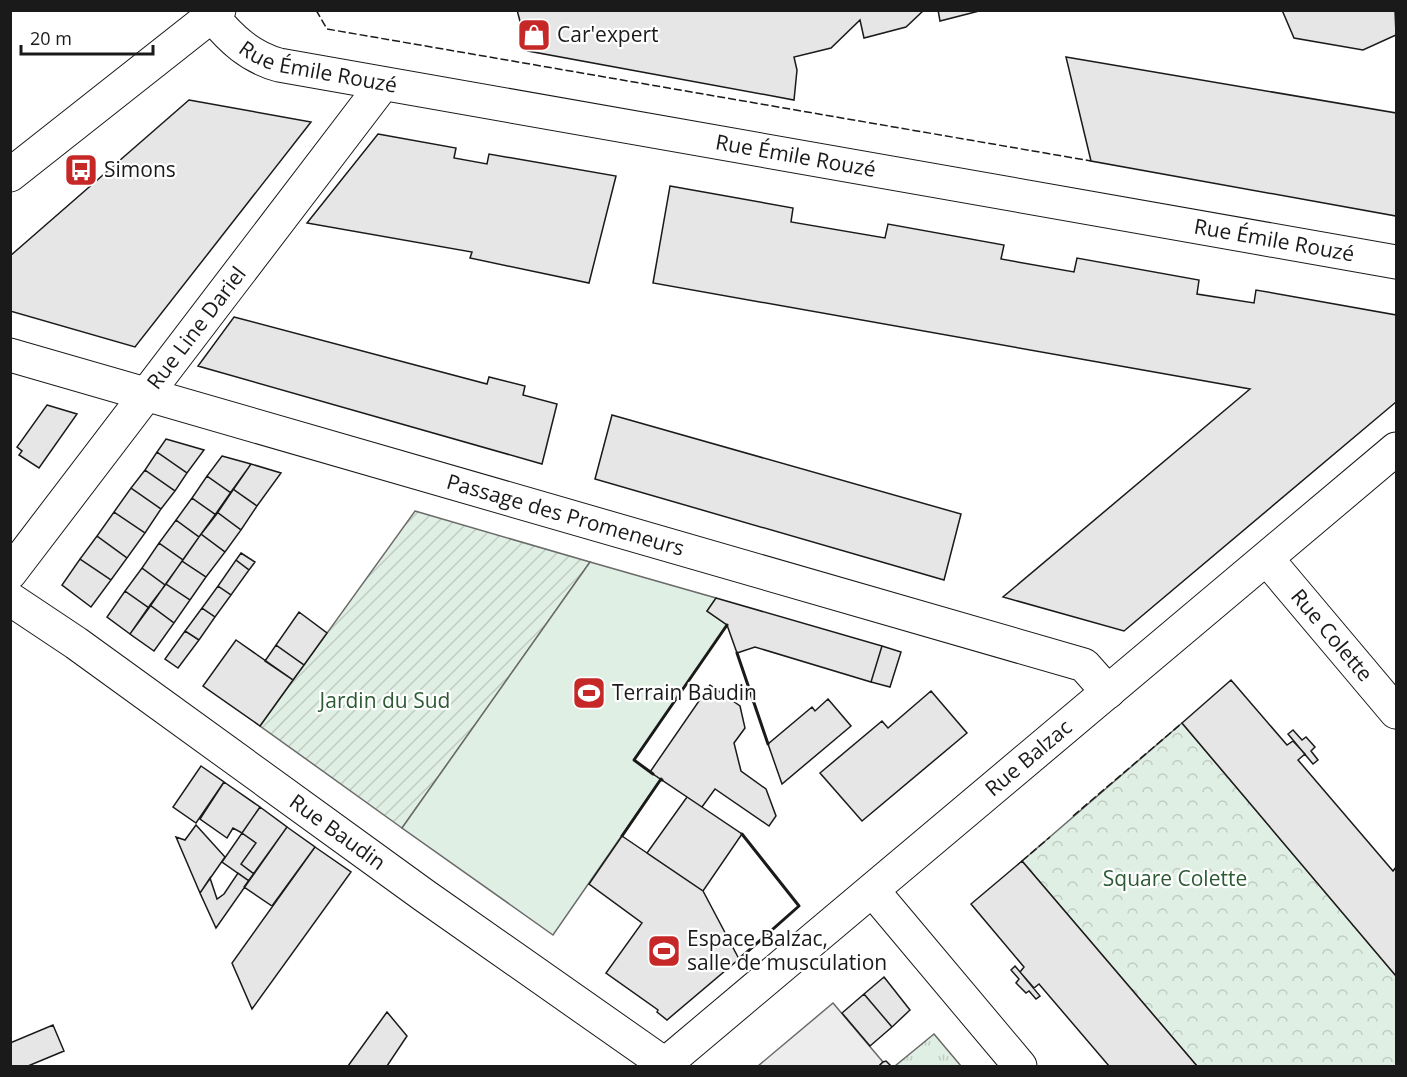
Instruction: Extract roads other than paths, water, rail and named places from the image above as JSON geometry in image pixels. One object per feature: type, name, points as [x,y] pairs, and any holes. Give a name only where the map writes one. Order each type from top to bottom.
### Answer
[{"type":"street","name":"Rue Émile Rouzé","points":[[216,13],[237,43],[258,58],[279,65],[1396,262]]},
{"type":"street","points":[[10,175],[216,13]]},
{"type":"street","name":"Rue Line Dariel","points":[[10,573],[383,84]]},
{"type":"street","name":"Passage des Promeneurs","points":[[10,355],[1084,665],[1108,692]]},
{"type":"street","name":"Rue Balzac","points":[[665,1066],[1396,449]]},
{"type":"street","name":"Rue Colette","points":[[1267,559],[1396,712]]},
{"type":"street","name":"Rue Baudin","points":[[10,599],[85,650],[665,1066]]},
{"type":"street","points":[[873,891],[1020,1066]]},
{"type":"place","name":"Car'expert","points":[[534,35]]},
{"type":"place","name":"Simons","points":[[81,170]]},
{"type":"place","name":"Terrain Baudin","points":[[589,693]]},
{"type":"place","name":"Espace Balzac, salle de musculation","points":[[664,951]]},
{"type":"park label","name":"Jardin du Sud","points":[[385,701]]},
{"type":"park label","name":"Square Colette","points":[[1175,879]]}]
